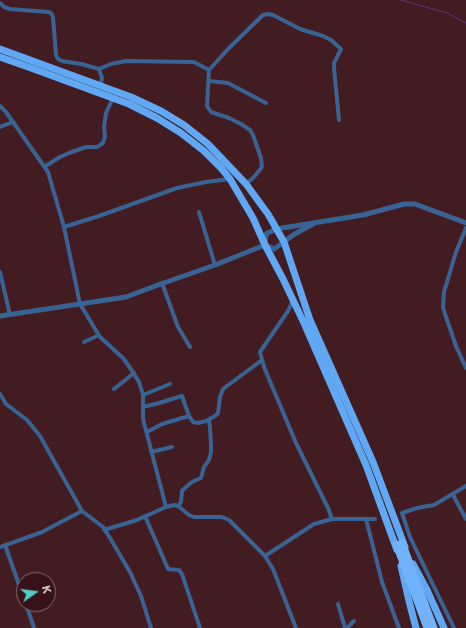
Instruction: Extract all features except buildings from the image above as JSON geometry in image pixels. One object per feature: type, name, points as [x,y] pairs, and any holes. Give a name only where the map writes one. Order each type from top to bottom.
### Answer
[{"type":"highway","points":[[0,49],[132,97],[160,110],[184,125],[208,144],[246,184],[268,214],[284,242],[310,320],[373,462],[427,628]]},
{"type":"highway","points":[[0,57],[129,104],[157,118],[181,133],[204,151],[221,168],[230,180],[252,218],[264,245],[283,279],[332,384],[434,628]]},
{"type":"highway","points":[[399,543],[416,628]]},
{"type":"highway","points":[[399,543],[427,590],[444,628]]},
{"type":"street","points":[[0,3],[4,7],[10,9],[51,13],[54,16],[56,55],[58,59],[62,61],[99,69],[111,64],[126,61],[170,63],[194,62],[209,70]]},
{"type":"street","points":[[246,184],[262,167],[261,158],[250,130],[230,118],[211,112],[207,106],[209,70],[262,15],[273,15],[300,29],[323,36],[331,40],[341,49],[334,63],[339,120]]},
{"type":"street","points":[[99,69],[102,78],[100,86]]},
{"type":"street","points":[[209,81],[228,83],[266,103]]},
{"type":"street","points":[[44,167],[60,156],[82,148],[97,147],[103,143],[105,136],[104,127],[106,113],[113,98]]},
{"type":"street","points":[[0,106],[6,112],[48,172],[64,227],[80,304],[99,335],[123,358],[139,382],[143,395],[143,419],[166,507]]},
{"type":"street","points":[[0,127],[13,122]]},
{"type":"street","points":[[64,227],[177,188],[206,182],[230,180]]},
{"type":"street","points":[[264,245],[266,234],[276,229],[363,215],[404,204],[415,204],[466,224]]},
{"type":"street","points":[[199,212],[215,265]]},
{"type":"street","points":[[0,316],[126,297],[215,265],[264,245],[274,249],[293,235],[312,224]]},
{"type":"street","points":[[466,228],[456,252],[444,292],[443,308],[451,334],[464,359],[466,368]]},
{"type":"street","points":[[0,272],[10,315]]},
{"type":"street","points":[[162,283],[178,327],[190,347]]},
{"type":"street","points":[[293,300],[288,311],[260,352],[264,367],[296,443],[332,519]]},
{"type":"street","points":[[84,342],[99,335]]},
{"type":"street","points":[[143,407],[182,396],[188,416],[193,422],[198,423],[209,420],[218,413],[220,397],[223,390],[262,360]]},
{"type":"street","points":[[114,389],[134,373]]},
{"type":"street","points":[[143,395],[170,384]]},
{"type":"street","points":[[0,394],[6,404],[27,420],[40,436],[82,511],[103,527],[130,572],[152,628]]},
{"type":"street","points":[[146,432],[162,424],[188,416]]},
{"type":"street","points":[[178,506],[181,502],[182,491],[192,482],[201,478],[204,467],[209,460],[211,444],[209,420]]},
{"type":"street","points":[[151,452],[172,447]]},
{"type":"street","points":[[454,628],[410,537],[402,513],[417,508],[434,505],[466,486]]},
{"type":"street","points":[[453,495],[466,518]]},
{"type":"street","points":[[104,530],[174,505],[178,506],[194,517],[222,517],[229,520],[265,556],[273,569],[296,628]]},
{"type":"street","points":[[16,580],[2,546],[42,532],[82,511]]},
{"type":"street","points":[[145,516],[168,569],[178,570],[182,574],[200,628]]},
{"type":"street","points":[[366,518],[382,582],[399,628]]},
{"type":"street","points":[[265,556],[314,524],[332,519],[375,519]]},
{"type":"street","points":[[338,604],[346,628],[354,621]]},
{"type":"street","points":[[29,612],[34,628]]},
{"type":"waterway","points":[[401,0],[447,13],[466,23]]}]
